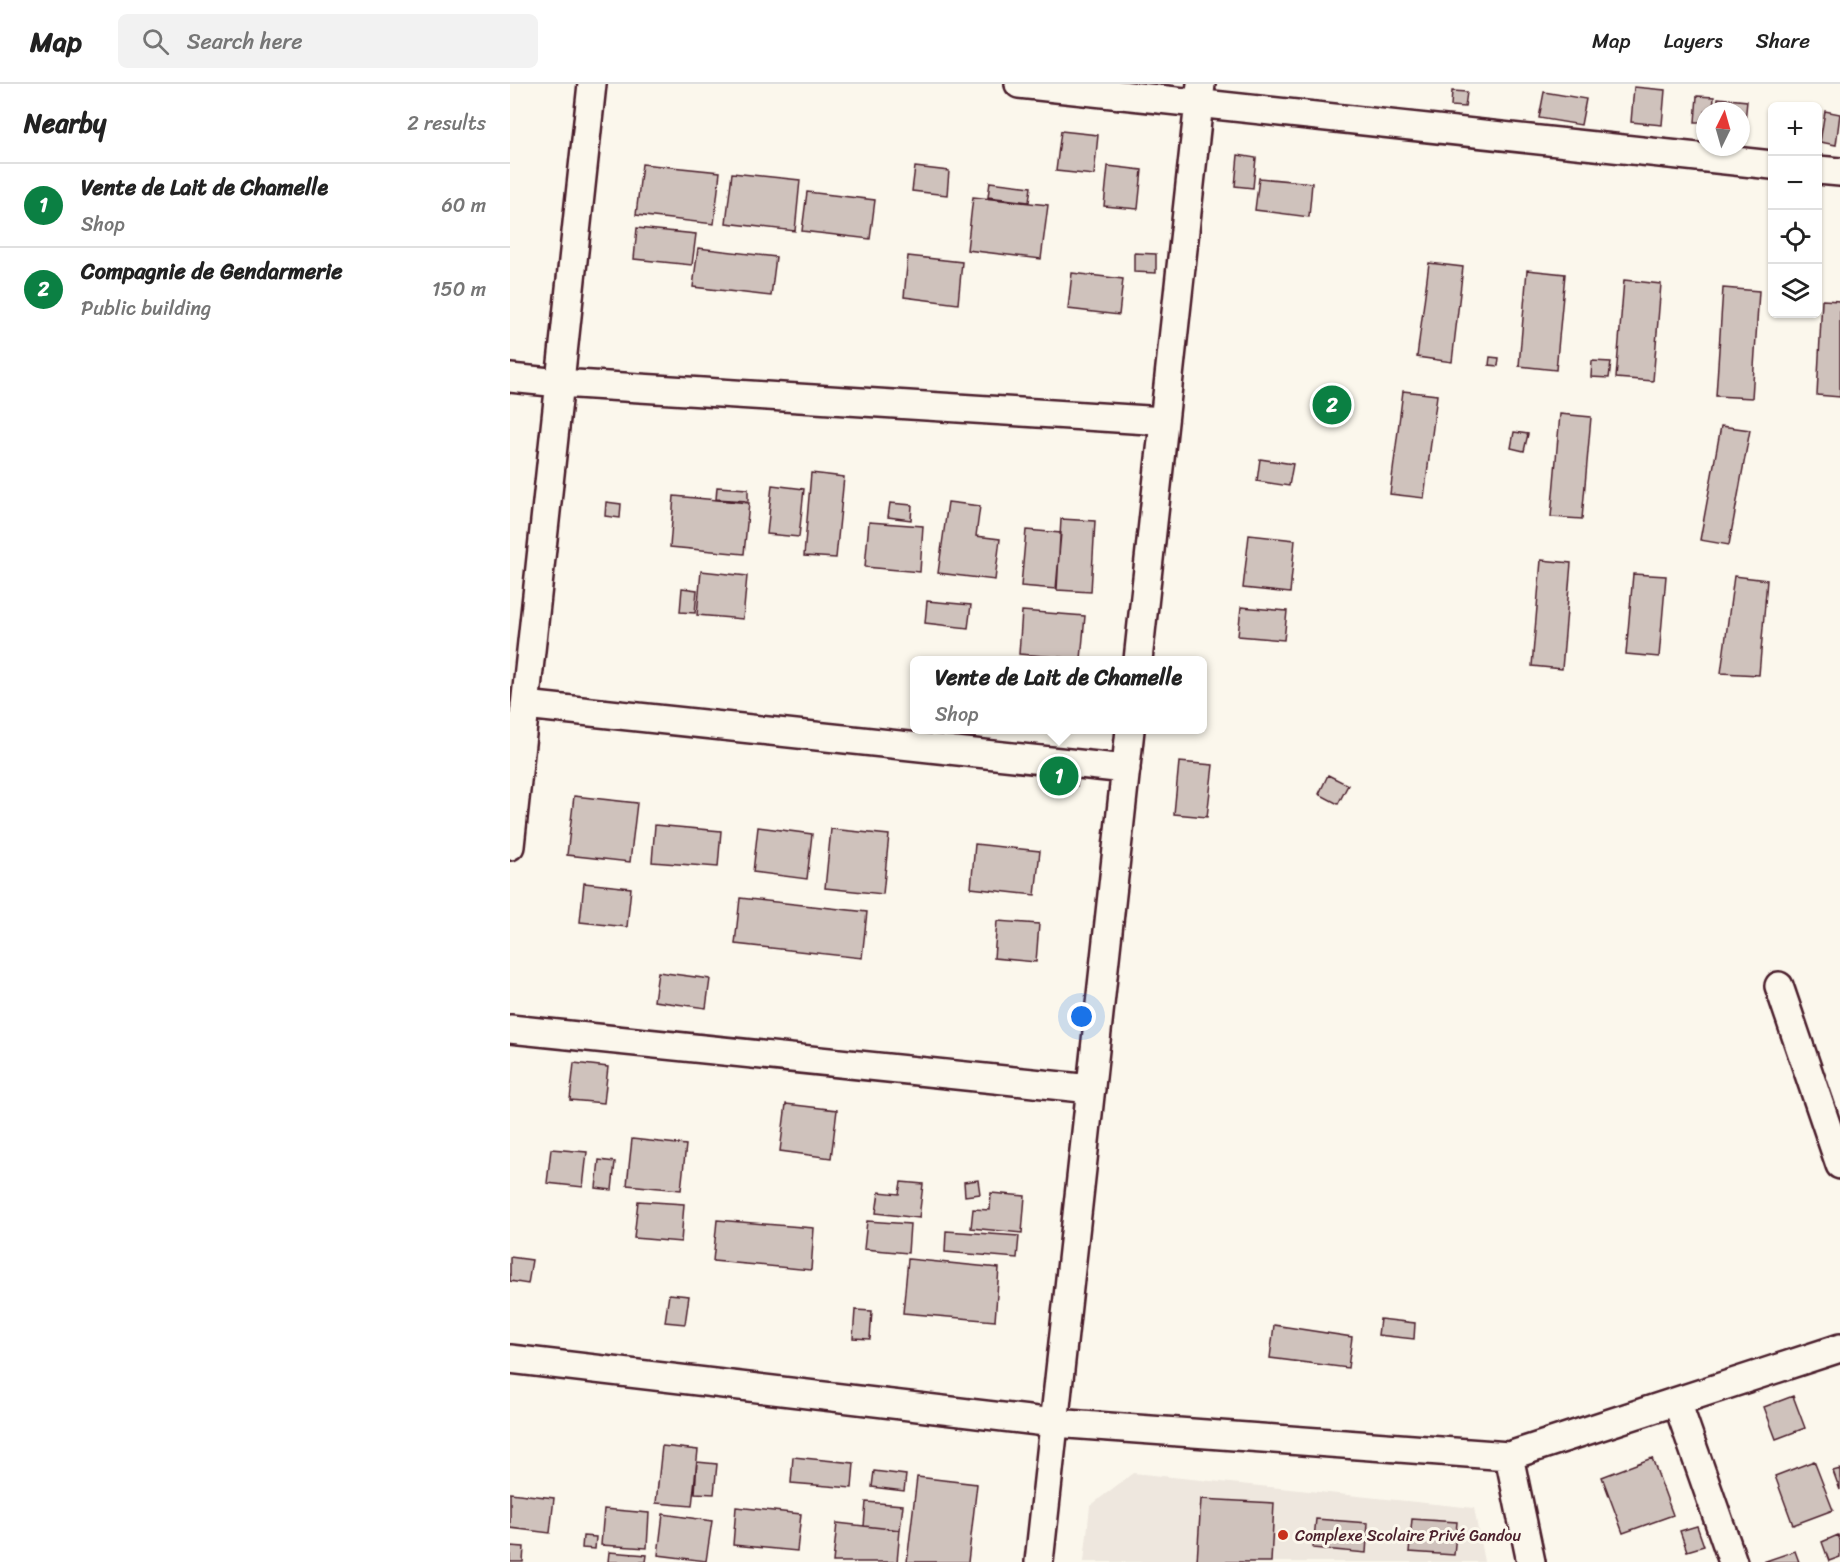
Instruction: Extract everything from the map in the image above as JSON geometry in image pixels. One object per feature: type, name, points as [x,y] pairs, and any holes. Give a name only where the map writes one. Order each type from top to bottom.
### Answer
[{"type":"street","points":[[510,846],[513,789],[525,705],[592,84]]},
{"type":"street","points":[[1019,84],[1200,94],[1768,164]]},
{"type":"street","points":[[1138,656],[1200,94]]},
{"type":"street","points":[[1822,170],[1840,172]]},
{"type":"street","points":[[510,378],[560,384],[1164,421]]},
{"type":"street","points":[[525,705],[1126,769]]},
{"type":"street","points":[[1039,1562],[1130,734]]},
{"type":"street","points":[[1779,986],[1840,1165]]},
{"type":"street","points":[[510,1029],[1091,1089]]},
{"type":"street","points":[[510,1359],[1054,1424],[1509,1456],[1840,1348]]},
{"type":"street","points":[[1677,1402],[1733,1562]]},
{"type":"street","points":[[1509,1456],[1531,1562]]},
{"type":"shaded area","name":"Complexe Scolaire Privé Gandou","points":[[1133,1473],[1474,1508],[1484,1562],[1084,1562],[1090,1506]]},
{"type":"building","points":[[1634,87],[1665,90],[1662,125],[1631,122]]},
{"type":"building","points":[[1452,91],[1467,92],[1465,107],[1451,106]]},
{"type":"building","points":[[1544,92],[1586,99],[1581,125],[1539,118]]},
{"type":"building","points":[[1697,96],[1714,97],[1714,102],[1697,102]]},
{"type":"building","points":[[1718,98],[1747,101],[1747,102],[1718,102]]},
{"type":"building","points":[[1825,111],[1840,114],[1836,145],[1822,142]]},
{"type":"building","points":[[1061,131],[1098,135],[1094,175],[1056,171]]},
{"type":"building","points":[[1238,155],[1256,158],[1253,188],[1235,186]]},
{"type":"building","points":[[642,164],[720,172],[714,224],[636,215]]},
{"type":"building","points":[[1108,166],[1142,170],[1138,209],[1104,206]]},
{"type":"building","points":[[915,167],[949,171],[947,195],[912,191]]},
{"type":"building","points":[[732,173],[800,180],[795,231],[726,223]]},
{"type":"building","points":[[1259,178],[1312,183],[1309,217],[1255,210]]},
{"type":"building","points":[[990,182],[1031,187],[1029,202],[988,197]]},
{"type":"building","points":[[807,192],[875,200],[870,239],[802,231]]},
{"type":"building","points":[[973,197],[1048,205],[1041,259],[967,250]]},
{"type":"building","points":[[637,228],[696,234],[692,265],[634,259]]},
{"type":"building","points":[[698,248],[776,257],[771,296],[693,287]]},
{"type":"building","points":[[1134,253],[1156,254],[1156,273],[1134,272]]},
{"type":"building","points":[[908,256],[962,262],[958,304],[904,297]]},
{"type":"building","points":[[1429,263],[1463,267],[1452,362],[1417,357]]},
{"type":"building","points":[[1527,270],[1565,274],[1556,370],[1519,366]]},
{"type":"building","points":[[1072,273],[1123,279],[1119,315],[1068,309]]},
{"type":"building","points":[[1624,280],[1661,284],[1653,381],[1616,378]]},
{"type":"building","points":[[1723,288],[1759,291],[1752,398],[1716,396]]},
{"type":"building","points":[[1822,300],[1840,301],[1840,397],[1817,395]]},
{"type":"building","points":[[1490,357],[1499,358],[1498,366],[1489,365]]},
{"type":"building","points":[[1592,361],[1611,362],[1609,378],[1591,377]]},
{"type":"building","points":[[1403,391],[1437,395],[1424,498],[1390,494]]},
{"type":"building","points":[[1560,414],[1591,417],[1582,519],[1551,517]]},
{"type":"building","points":[[1721,426],[1750,430],[1729,545],[1700,540]]},
{"type":"building","points":[[1514,432],[1528,434],[1524,451],[1511,448]]},
{"type":"building","points":[[1260,459],[1293,464],[1289,486],[1257,481]]},
{"type":"building","points":[[811,473],[844,477],[836,558],[804,556]]},
{"type":"building","points":[[772,485],[804,489],[799,537],[767,534]]},
{"type":"building","points":[[717,487],[748,489],[748,501],[716,499]]},
{"type":"building","points":[[674,496],[749,503],[744,554],[670,547]]},
{"type":"building","points":[[606,502],[621,504],[620,518],[605,516]]},
{"type":"building","points":[[948,502],[980,506],[976,536],[1000,539],[995,580],[938,573]]},
{"type":"building","points":[[890,503],[912,505],[911,520],[888,517]]},
{"type":"building","points":[[1061,519],[1095,521],[1091,592],[1057,590]]},
{"type":"building","points":[[869,522],[923,526],[920,572],[865,567]]},
{"type":"building","points":[[1026,530],[1061,533],[1056,589],[1021,586]]},
{"type":"building","points":[[1249,535],[1295,540],[1290,593],[1243,588]]},
{"type":"building","points":[[1541,560],[1571,563],[1562,669],[1532,666]]},
{"type":"building","points":[[701,571],[747,576],[743,619],[697,615]]},
{"type":"building","points":[[1633,574],[1666,576],[1659,657],[1626,654]]},
{"type":"building","points":[[1734,576],[1767,580],[1759,675],[1721,673]]},
{"type":"building","points":[[682,588],[697,590],[695,613],[680,612]]},
{"type":"building","points":[[927,601],[971,605],[968,628],[925,623]]},
{"type":"building","points":[[1241,607],[1287,611],[1284,640],[1238,636]]},
{"type":"building","points":[[1022,611],[1085,616],[1081,656],[1019,654]]},
{"type":"building","points":[[1179,762],[1213,765],[1207,817],[1174,814]]},
{"type":"building","points":[[1040,770],[1079,773],[1077,786],[1039,783]]},
{"type":"building","points":[[1328,775],[1348,785],[1338,804],[1319,794]]},
{"type":"building","points":[[574,796],[637,803],[630,862],[567,855]]},
{"type":"building","points":[[655,825],[721,831],[718,867],[652,862]]},
{"type":"building","points":[[758,827],[812,834],[807,879],[753,872]]},
{"type":"building","points":[[831,829],[889,835],[883,894],[825,888]]},
{"type":"building","points":[[975,844],[1040,851],[1035,895],[971,888]]},
{"type":"building","points":[[584,883],[631,888],[627,927],[580,922]]},
{"type":"building","points":[[740,898],[867,912],[862,958],[735,944]]},
{"type":"building","points":[[997,921],[1039,924],[1036,962],[994,958]]},
{"type":"building","points":[[658,972],[710,979],[706,1008],[654,1001]]},
{"type":"building","points":[[574,1063],[608,1067],[604,1103],[570,1100]]},
{"type":"building","points":[[786,1104],[837,1110],[831,1158],[780,1151]]},
{"type":"building","points":[[632,1139],[686,1145],[681,1190],[627,1185]]},
{"type":"building","points":[[551,1149],[587,1152],[583,1187],[547,1183]]},
{"type":"building","points":[[599,1160],[615,1162],[612,1190],[596,1188]]},
{"type":"building","points":[[978,1180],[980,1194],[965,1196],[964,1182]]},
{"type":"building","points":[[901,1182],[923,1184],[919,1218],[876,1213],[879,1192],[899,1194]]},
{"type":"building","points":[[991,1193],[1025,1196],[1022,1233],[971,1228],[973,1209],[990,1210]]},
{"type":"building","points":[[638,1201],[684,1204],[681,1242],[634,1238]]},
{"type":"building","points":[[717,1220],[814,1228],[811,1270],[713,1261]]},
{"type":"building","points":[[867,1221],[910,1224],[908,1253],[864,1249]]},
{"type":"building","points":[[946,1231],[1019,1236],[1017,1258],[945,1252]]},
{"type":"building","points":[[510,1257],[532,1260],[528,1284],[510,1281]]},
{"type":"building","points":[[908,1259],[999,1268],[995,1321],[903,1313]]},
{"type":"building","points":[[669,1294],[689,1296],[685,1324],[665,1322]]},
{"type":"building","points":[[855,1310],[872,1311],[870,1339],[853,1338]]},
{"type":"building","points":[[1380,1319],[1415,1323],[1414,1339],[1378,1335]]},
{"type":"building","points":[[1274,1325],[1352,1337],[1348,1368],[1270,1358]]},
{"type":"building","points":[[1793,1396],[1805,1428],[1776,1439],[1764,1407]]},
{"type":"building","points":[[662,1446],[698,1450],[692,1506],[656,1503]]},
{"type":"building","points":[[793,1457],[854,1463],[852,1488],[791,1483]]},
{"type":"building","points":[[1652,1458],[1673,1515],[1623,1533],[1602,1477]]},
{"type":"building","points":[[1814,1461],[1833,1510],[1793,1525],[1775,1476]]},
{"type":"building","points":[[697,1462],[717,1464],[714,1494],[695,1493]]},
{"type":"building","points":[[1840,1469],[1840,1490],[1833,1471]]},
{"type":"building","points":[[874,1471],[906,1475],[904,1491],[872,1487]]},
{"type":"building","points":[[917,1477],[977,1484],[968,1562],[907,1562]]},
{"type":"building","points":[[510,1493],[554,1498],[550,1533],[510,1528]]},
{"type":"building","points":[[1201,1499],[1274,1503],[1271,1562],[1197,1562]]},
{"type":"building","points":[[866,1502],[903,1505],[900,1530],[864,1526]]},
{"type":"building","points":[[736,1507],[801,1514],[797,1551],[733,1545]]},
{"type":"building","points":[[604,1509],[649,1513],[647,1548],[601,1545]]},
{"type":"building","points":[[663,1514],[712,1521],[706,1561],[658,1555]]},
{"type":"building","points":[[1316,1519],[1368,1523],[1366,1553],[1313,1548]]},
{"type":"building","points":[[1412,1519],[1457,1522],[1454,1555],[1409,1552]]},
{"type":"building","points":[[837,1523],[900,1530],[897,1562],[833,1562]]},
{"type":"building","points":[[1697,1526],[1704,1546],[1687,1551],[1680,1531]]},
{"type":"building","points":[[1838,1535],[1840,1557],[1829,1561],[1822,1542]]},
{"type":"building","points":[[583,1536],[596,1537],[595,1549],[582,1548]]},
{"type":"building","points":[[510,1546],[524,1547],[523,1562],[510,1562]]},
{"type":"building","points":[[1795,1551],[1799,1562],[1763,1562]]},
{"type":"building","points":[[609,1552],[647,1555],[646,1562],[608,1562]]},
{"type":"place","name":"Compagnie de Gendarmerie","points":[[1332,405]]},
{"type":"place","name":"Vente de Lait de Chamelle","points":[[1059,776]]},
{"type":"place","name":"Complexe Scolaire Privé Gandou","points":[[1283,1535]]}]
